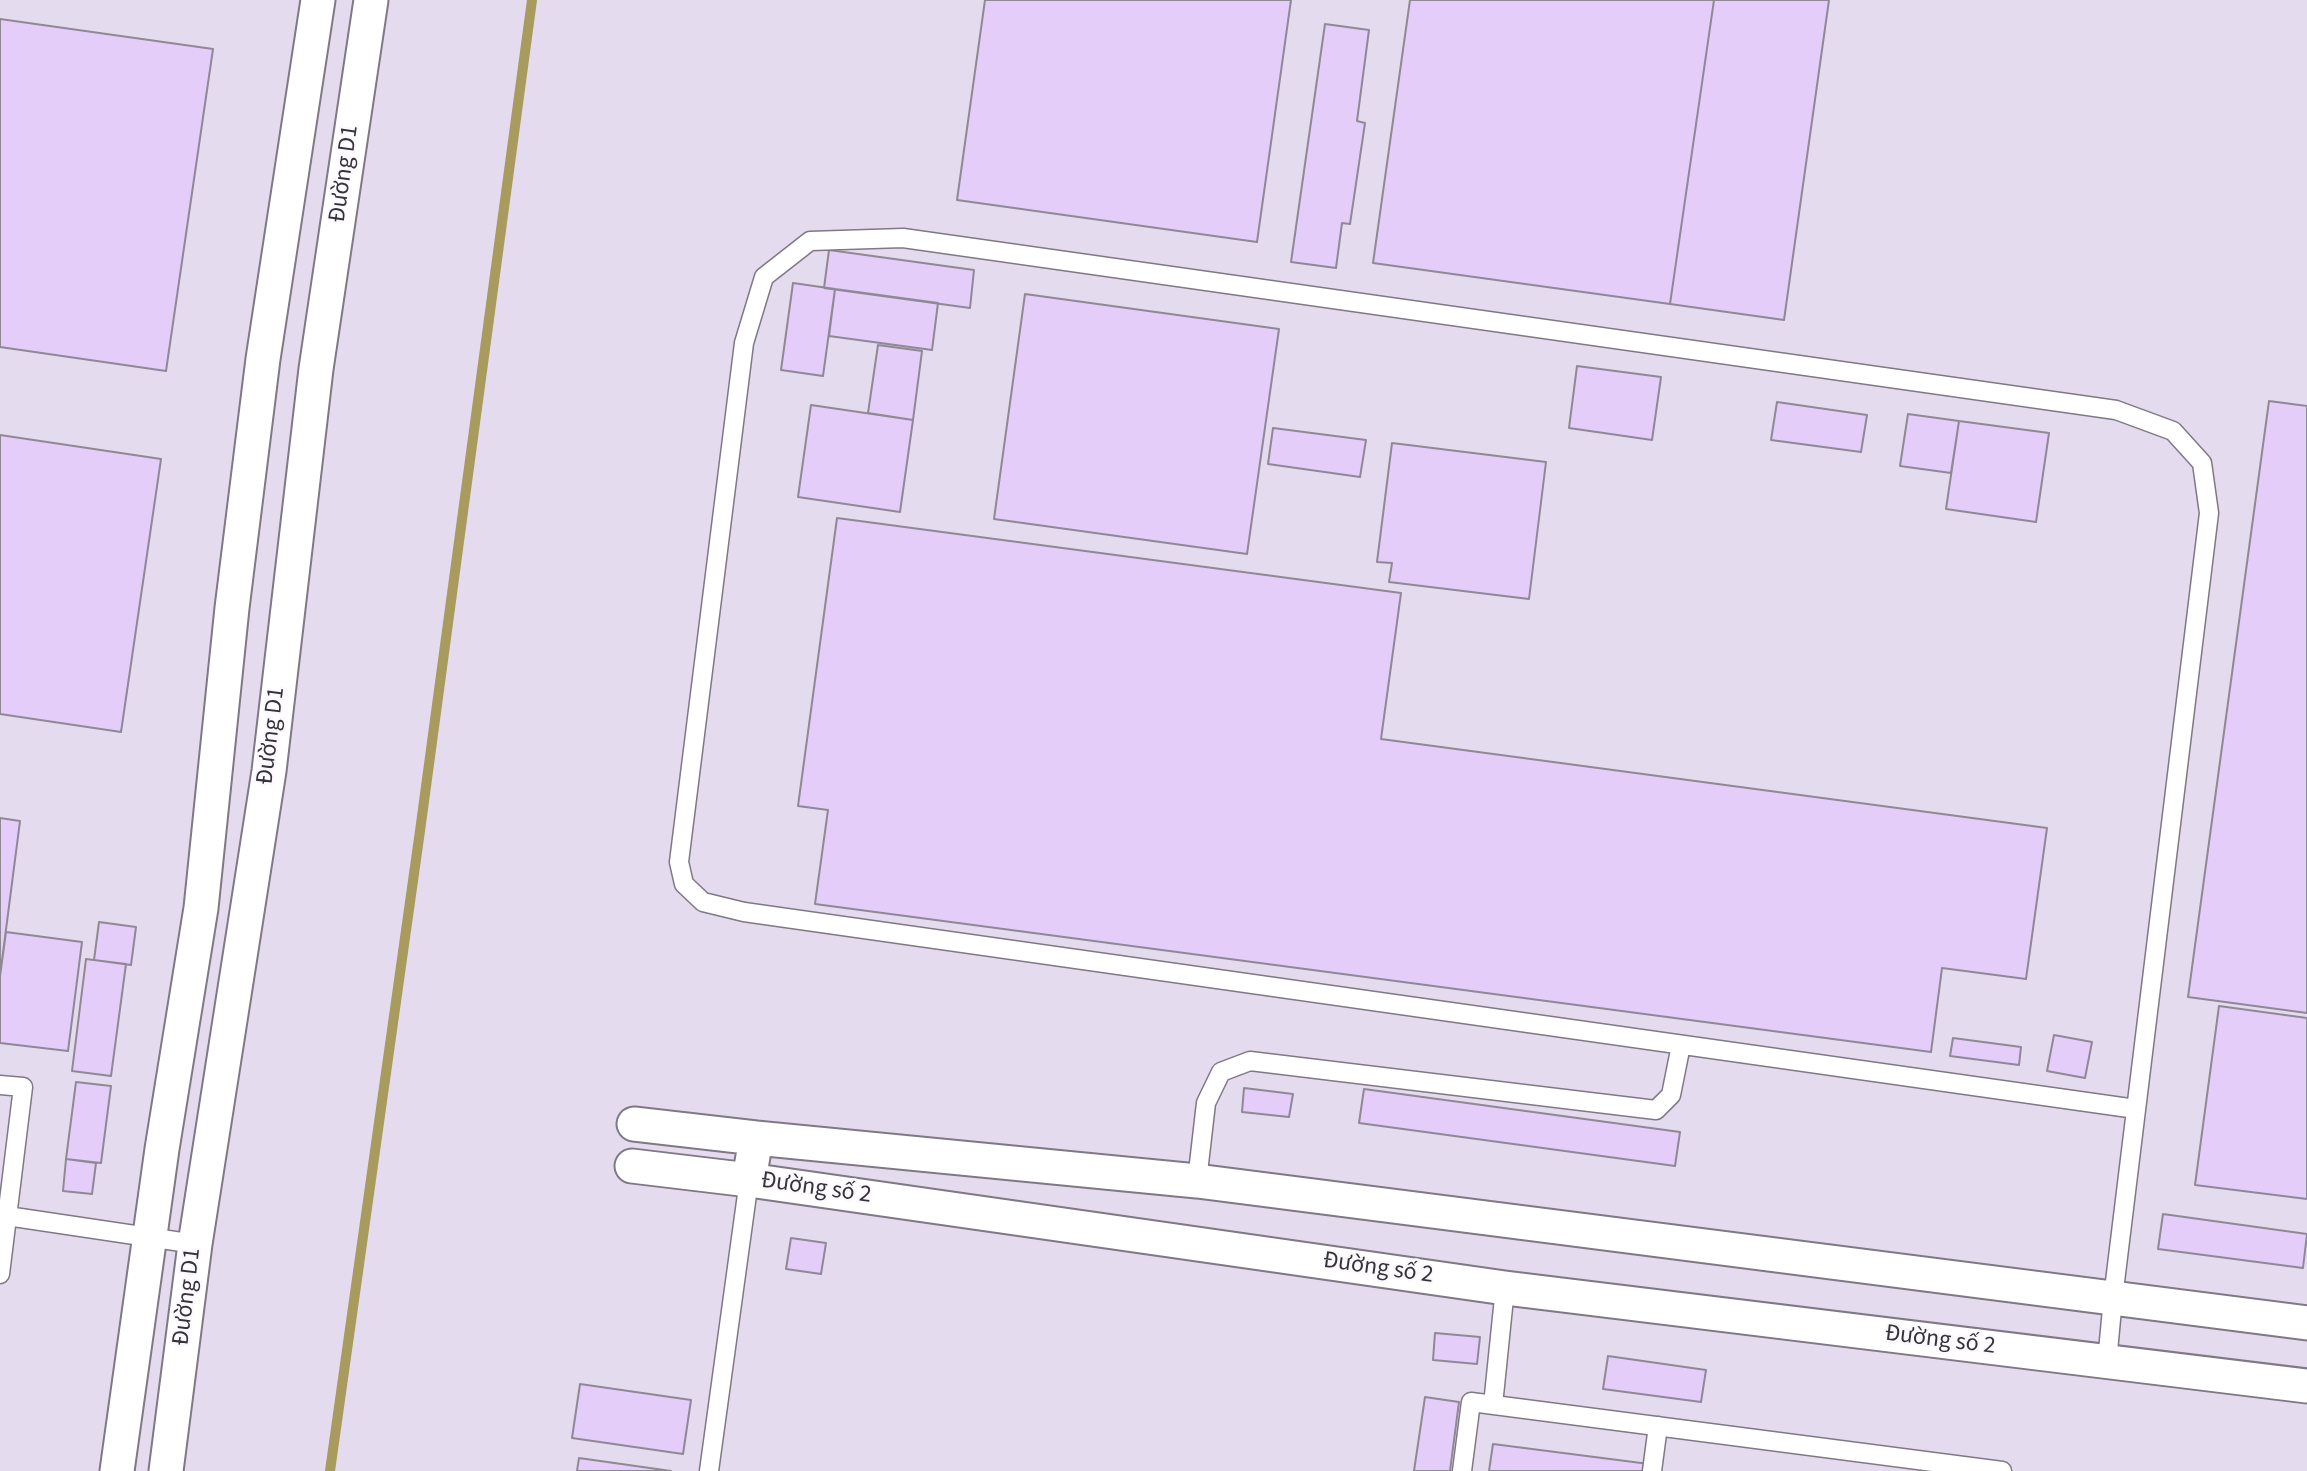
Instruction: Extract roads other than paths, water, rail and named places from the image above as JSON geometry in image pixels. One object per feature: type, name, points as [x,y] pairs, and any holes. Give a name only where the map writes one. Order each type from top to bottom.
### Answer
[{"type":"street","name":"Đường D1","points":[[117,1471],[201,908],[232,608],[263,359],[318,0]]},
{"type":"street","name":"Đường D1","points":[[166,1471],[195,1244],[269,771],[316,369],[371,0]]},
{"type":"street","points":[[263,359],[316,369]]},
{"type":"street","points":[[634,1124],[756,1138]]},
{"type":"street","name":"Đường số 2","points":[[2307,1323],[1197,1181],[756,1138],[749,1180],[1505,1288],[2307,1386]]},
{"type":"street","points":[[632,1166],[749,1180]]},
{"type":"lane","points":[[2107,1362],[2209,513],[2202,463],[2173,431],[2116,410],[903,238],[810,241],[764,276],[744,343],[679,862],[684,884],[703,902],[744,912],[2136,1109]]},
{"type":"lane","points":[[1197,1181],[1206,1103],[1221,1072],[1250,1061],[1656,1111],[1671,1095],[1681,1045]]},
{"type":"lane","points":[[0,1085],[23,1087],[0,1274]]},
{"type":"lane","points":[[709,1471],[749,1180]]},
{"type":"lane","points":[[7,1216],[195,1244]]},
{"type":"lane","points":[[1493,1405],[1505,1288]]},
{"type":"lane","points":[[1462,1471],[1471,1402],[2002,1471]]},
{"type":"lane","points":[[1652,1471],[1658,1426]]},
{"type":"waterway","points":[[330,1471],[532,0]]}]
